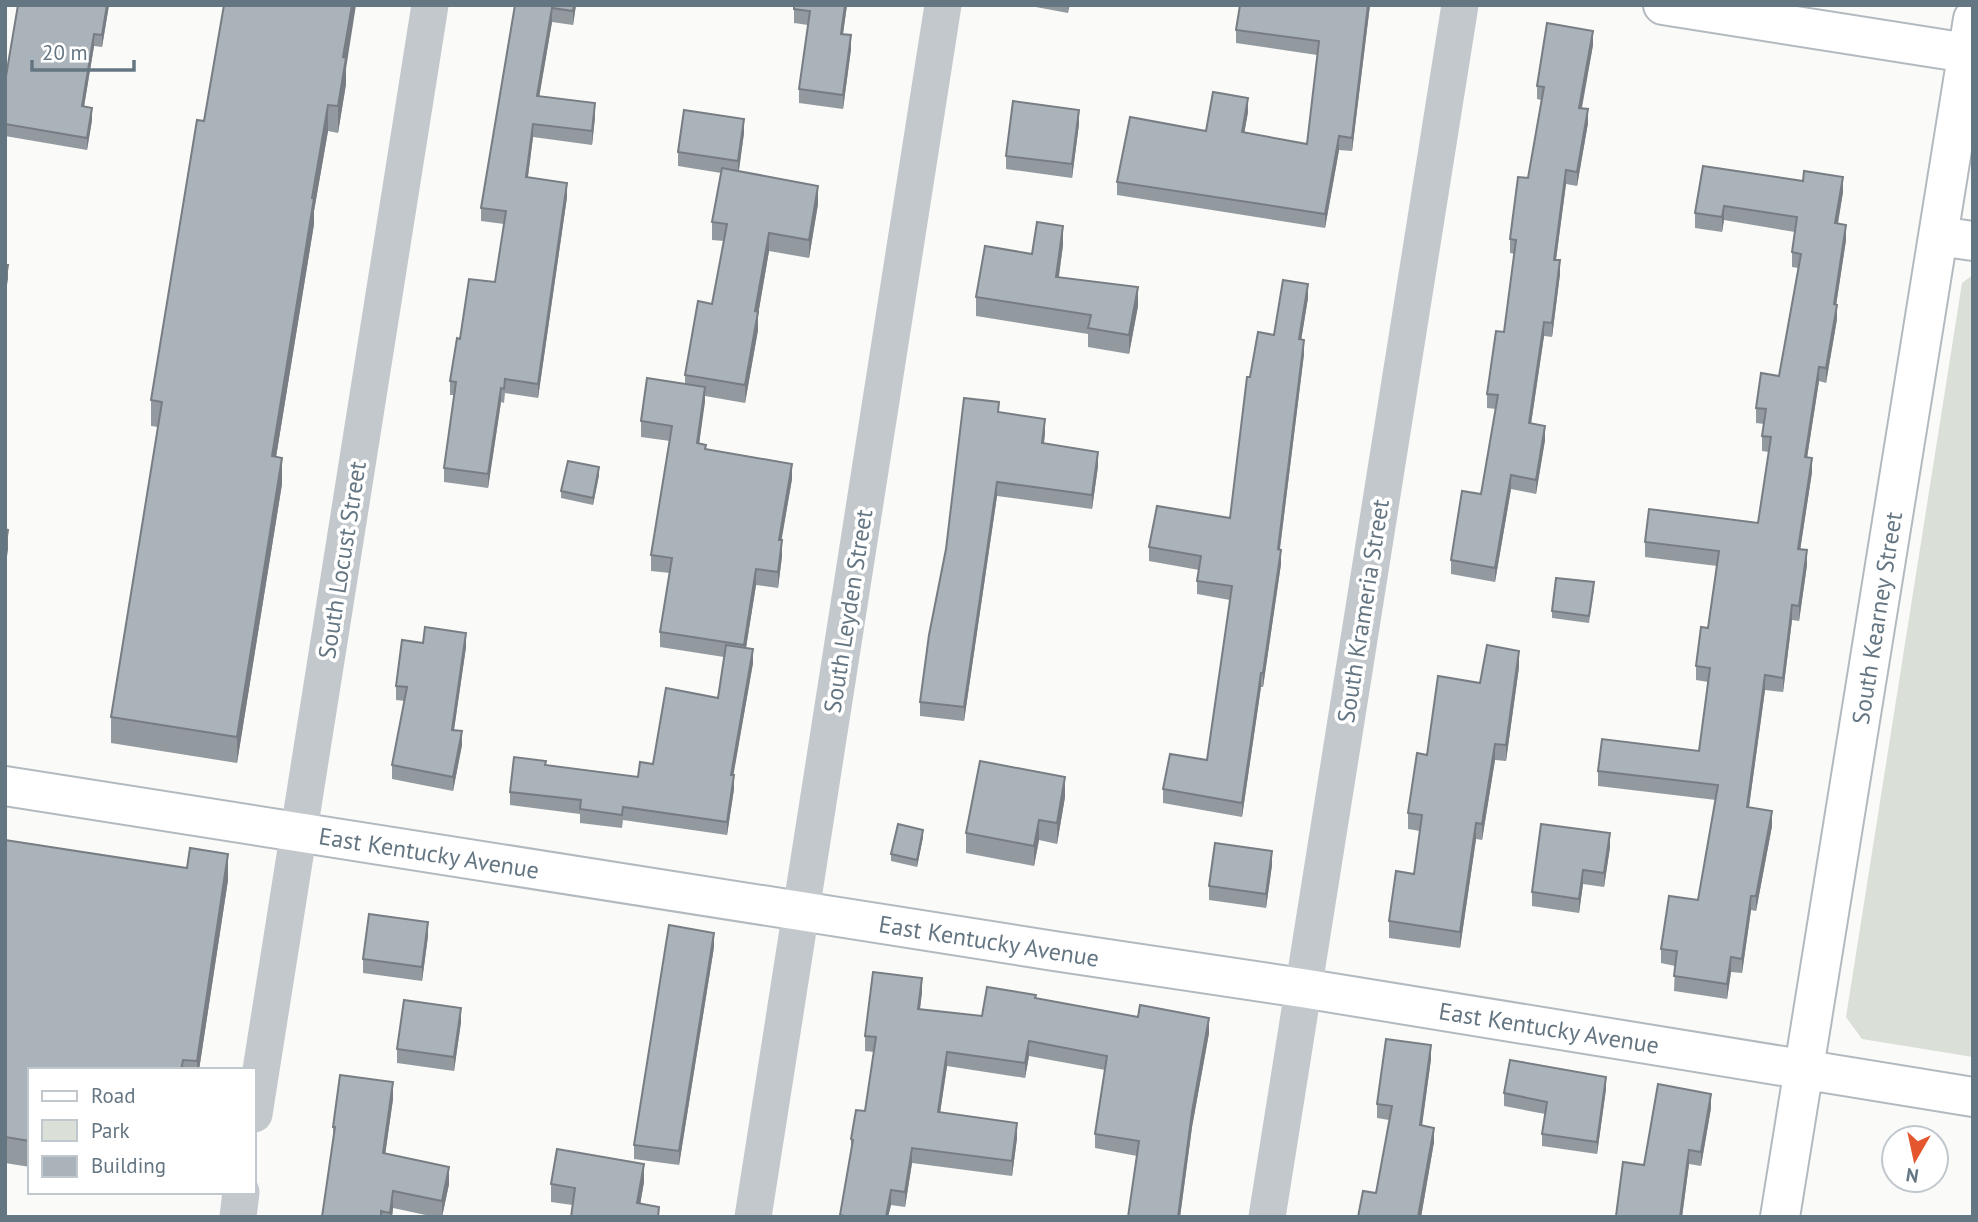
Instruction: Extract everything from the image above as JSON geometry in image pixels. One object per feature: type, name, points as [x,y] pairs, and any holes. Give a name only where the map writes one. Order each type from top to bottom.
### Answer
[{"type":"street","name":"South Locust Street","points":[[256,1101],[430,5]]},
{"type":"street","name":"South Leyden Street","points":[[753,1217],[943,5]]},
{"type":"street","name":"South Krameria Street","points":[[1267,1217],[1460,5]]},
{"type":"street","points":[[1663,5],[1970,36]]},
{"type":"street","name":"South Kearney Street","points":[[1780,1217],[1804,1070],[1956,239],[1970,36]]},
{"type":"street","name":"East Kentucky Avenue","points":[[5,786],[1302,988],[1973,1097]]},
{"type":"street","points":[[237,1217],[241,1194]]},
{"type":"green space","points":[[1973,275],[1973,1057],[1862,1039],[1846,1017],[1962,283]]},
{"type":"building","points":[[18,5],[107,5],[102,35],[94,34],[82,106],[92,108],[87,138],[5,124],[5,82]]},
{"type":"building","points":[[224,5],[352,5],[338,106],[328,105],[312,198],[272,456],[282,458],[237,737],[111,717],[162,402],[151,400],[197,120],[204,121]]},
{"type":"building","points":[[515,5],[574,5],[573,11],[552,8],[537,96],[595,103],[592,131],[533,124],[526,177],[567,183],[538,384],[505,379],[504,389],[501,388],[488,474],[444,468],[456,382],[450,381],[457,338],[460,339],[469,279],[495,282],[506,211],[481,208]]},
{"type":"building","points":[[794,5],[845,5],[841,34],[851,35],[843,95],[799,89],[810,11],[794,9]]},
{"type":"building","points":[[1240,5],[1368,5],[1352,138],[1339,136],[1325,214],[1117,182],[1130,117],[1206,131],[1213,92],[1248,98],[1242,132],[1307,144],[1319,41],[1236,30]]},
{"type":"building","points":[[1547,23],[1593,31],[1579,108],[1588,109],[1577,172],[1566,170],[1554,260],[1560,260],[1552,323],[1544,322],[1529,423],[1545,426],[1536,480],[1511,475],[1495,568],[1451,560],[1462,491],[1481,494],[1498,395],[1487,394],[1496,331],[1504,332],[1516,240],[1510,239],[1518,177],[1528,178],[1544,87],[1537,86]]},
{"type":"building","points":[[1013,101],[1079,110],[1072,164],[1006,156]]},
{"type":"building","points":[[684,110],[744,119],[738,161],[678,152]]},
{"type":"building","points":[[1703,166],[1803,181],[1804,171],[1843,177],[1835,223],[1846,225],[1834,304],[1837,305],[1826,368],[1819,367],[1805,457],[1812,458],[1798,549],[1807,550],[1799,606],[1792,605],[1783,678],[1765,675],[1747,807],[1772,811],[1756,896],[1751,896],[1742,959],[1731,957],[1727,984],[1674,976],[1677,951],[1661,949],[1669,896],[1698,900],[1718,785],[1598,771],[1602,739],[1699,751],[1710,668],[1696,666],[1701,627],[1708,628],[1719,551],[1645,542],[1649,509],[1758,523],[1771,437],[1762,436],[1766,409],[1756,408],[1761,373],[1779,376],[1801,254],[1792,252],[1797,217],[1724,206],[1722,217],[1695,213]]},
{"type":"building","points":[[722,168],[818,186],[809,240],[769,233],[745,385],[685,375],[698,301],[712,304],[727,224],[712,222]]},
{"type":"building","points":[[1037,222],[1063,226],[1056,277],[1138,287],[1129,335],[1088,328],[1091,315],[976,297],[985,246],[1032,254]]},
{"type":"building","points":[[1283,280],[1308,284],[1299,339],[1304,340],[1278,549],[1281,550],[1242,803],[1163,789],[1170,754],[1207,760],[1232,586],[1197,581],[1201,556],[1149,547],[1157,506],[1230,518],[1247,377],[1250,377],[1258,332],[1274,335]]},
{"type":"building","points":[[647,378],[705,387],[697,443],[706,445],[705,449],[792,464],[779,540],[782,540],[778,572],[756,569],[744,645],[660,632],[672,558],[651,555],[672,426],[641,421]]},
{"type":"building","points":[[964,398],[999,402],[998,412],[1045,419],[1042,443],[1098,452],[1092,495],[997,482],[964,707],[920,702],[929,635],[946,549]]},
{"type":"building","points":[[568,461],[599,467],[593,498],[561,491]]},
{"type":"building","points":[[1556,578],[1594,582],[1589,616],[1552,611]]},
{"type":"building","points":[[425,627],[466,633],[452,730],[462,731],[453,777],[392,765],[407,687],[396,686],[402,640],[423,643]]},
{"type":"building","points":[[726,645],[753,649],[731,775],[734,775],[727,822],[623,807],[622,815],[580,809],[581,800],[510,792],[514,757],[546,761],[545,765],[638,777],[640,762],[653,764],[666,688],[718,698]]},
{"type":"building","points":[[1487,645],[1519,651],[1506,745],[1495,744],[1482,824],[1476,823],[1460,932],[1389,921],[1396,871],[1414,874],[1422,815],[1408,813],[1417,753],[1427,755],[1438,676],[1480,683]]},
{"type":"building","points":[[980,761],[1065,777],[1057,823],[1039,820],[1034,846],[966,833]]},
{"type":"building","points":[[898,824],[923,830],[917,860],[891,854]]},
{"type":"building","points":[[1541,824],[1610,833],[1604,873],[1583,870],[1579,899],[1532,892]]},
{"type":"building","points":[[5,840],[187,868],[190,848],[228,854],[197,1061],[183,1060],[181,1068],[28,1068],[28,1141],[5,1137]]},
{"type":"building","points":[[1215,843],[1272,851],[1266,894],[1209,886]]},
{"type":"building","points":[[369,914],[428,922],[422,967],[363,959]]},
{"type":"building","points":[[669,925],[714,933],[679,1151],[634,1145]]},
{"type":"building","points":[[873,972],[922,978],[918,1009],[982,1016],[987,987],[1138,1017],[1140,1005],[1209,1018],[1192,1112],[1178,1217],[1128,1217],[1139,1141],[1095,1134],[1107,1056],[1029,1041],[1025,1063],[947,1052],[938,1112],[1017,1123],[1012,1161],[912,1148],[905,1192],[891,1190],[886,1217],[840,1215],[856,1110],[865,1111],[876,1037],[865,1036]]},
{"type":"building","points":[[404,1000],[461,1008],[454,1057],[397,1049]]},
{"type":"building","points":[[1386,1039],[1431,1045],[1420,1125],[1434,1128],[1418,1217],[1358,1217],[1363,1191],[1376,1193],[1392,1106],[1377,1104]]},
{"type":"building","points":[[1510,1060],[1606,1077],[1597,1142],[1542,1134],[1547,1102],[1504,1093]]},
{"type":"building","points":[[340,1075],[393,1082],[383,1153],[449,1167],[442,1201],[393,1191],[390,1213],[381,1211],[381,1217],[322,1217]]},
{"type":"building","points":[[1658,1084],[1711,1094],[1701,1152],[1689,1150],[1680,1217],[1616,1216],[1623,1162],[1644,1165]]},
{"type":"building","points":[[557,1149],[644,1164],[637,1203],[659,1207],[658,1217],[571,1217],[575,1188],[551,1184]]}]
